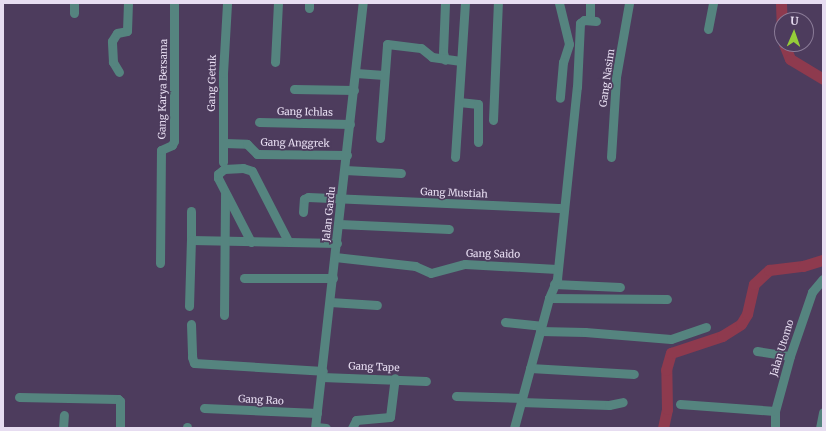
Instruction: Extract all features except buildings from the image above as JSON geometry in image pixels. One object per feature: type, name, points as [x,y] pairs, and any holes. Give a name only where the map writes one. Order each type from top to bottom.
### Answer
[{"type":"street","points":[[74,3],[74,13]]},
{"type":"street","points":[[120,72],[112,62],[112,41],[117,33],[127,31],[128,3]]},
{"type":"street","name":"Gang Karya Bersama","points":[[160,263],[161,150],[172,145],[174,141],[174,3]]},
{"type":"street","name":"Gang Getuk","points":[[223,162],[223,73],[227,3]]},
{"type":"street","points":[[275,62],[278,3]]},
{"type":"street","name":"Jalan Gardu","points":[[316,428],[363,3]]},
{"type":"street","points":[[445,3],[443,52],[445,60]]},
{"type":"street","points":[[455,157],[465,3]]},
{"type":"street","points":[[493,120],[498,3]]},
{"type":"street","points":[[560,3],[569,44],[563,62],[560,98]]},
{"type":"street","points":[[514,428],[557,269],[577,87],[580,24],[593,21],[590,3]]},
{"type":"street","name":"Gang Nasim","points":[[611,157],[616,77],[629,3]]},
{"type":"street","points":[[708,29],[713,3]]},
{"type":"street","points":[[380,138],[384,56],[388,43],[421,48],[428,55],[445,60],[462,62]]},
{"type":"street","points":[[356,73],[384,75]]},
{"type":"street","points":[[294,88],[354,90]]},
{"type":"street","points":[[459,102],[478,104],[478,142]]},
{"type":"street","name":"Gang Ichlas","points":[[259,122],[350,124]]},
{"type":"street","name":"Gang Anggrek","points":[[224,143],[247,144],[257,154],[347,155]]},
{"type":"street","points":[[251,242],[218,177],[220,172],[231,168],[252,171],[288,241]]},
{"type":"street","points":[[345,170],[401,173]]},
{"type":"street","points":[[224,315],[223,241],[225,193]]},
{"type":"street","name":"Gang Mustiah","points":[[303,212],[305,197],[564,208]]},
{"type":"street","points":[[189,306],[191,211]]},
{"type":"street","points":[[339,224],[448,229]]},
{"type":"street","points":[[191,240],[337,243]]},
{"type":"street","name":"Gang Saido","points":[[335,257],[415,266],[431,273],[465,264],[557,269]]},
{"type":"street","points":[[244,278],[333,278]]},
{"type":"street","name":"Jalan Utomo","points":[[775,428],[775,411],[790,356],[812,292],[823,279]]},
{"type":"street","points":[[554,284],[620,287]]},
{"type":"street","points":[[549,298],[667,299]]},
{"type":"street","points":[[330,302],[377,305]]},
{"type":"street","points":[[505,322],[541,328],[667,339],[706,327]]},
{"type":"street","name":"Gang Tape","points":[[191,324],[192,358],[194,364],[426,381]]},
{"type":"street","points":[[757,351],[790,356]]},
{"type":"street","points":[[530,368],[634,374]]},
{"type":"street","points":[[352,428],[356,420],[390,417],[395,378]]},
{"type":"street","points":[[456,396],[609,405],[623,402]]},
{"type":"street","points":[[19,397],[118,399],[120,401],[120,428]]},
{"type":"street","points":[[680,404],[775,411]]},
{"type":"street","name":"Gang Rao","points":[[204,408],[317,413]]},
{"type":"street","points":[[820,428],[823,412]]},
{"type":"street","points":[[63,428],[64,415]]},
{"type":"street","points":[[316,428],[326,428]]},
{"type":"waterway","points":[[781,3],[781,12]]},
{"type":"waterway","points":[[787,52],[790,59],[823,79]]},
{"type":"waterway","points":[[663,428],[667,409],[666,370],[671,353],[722,336],[741,324],[747,314],[754,284],[769,270],[803,266],[823,260]]}]
